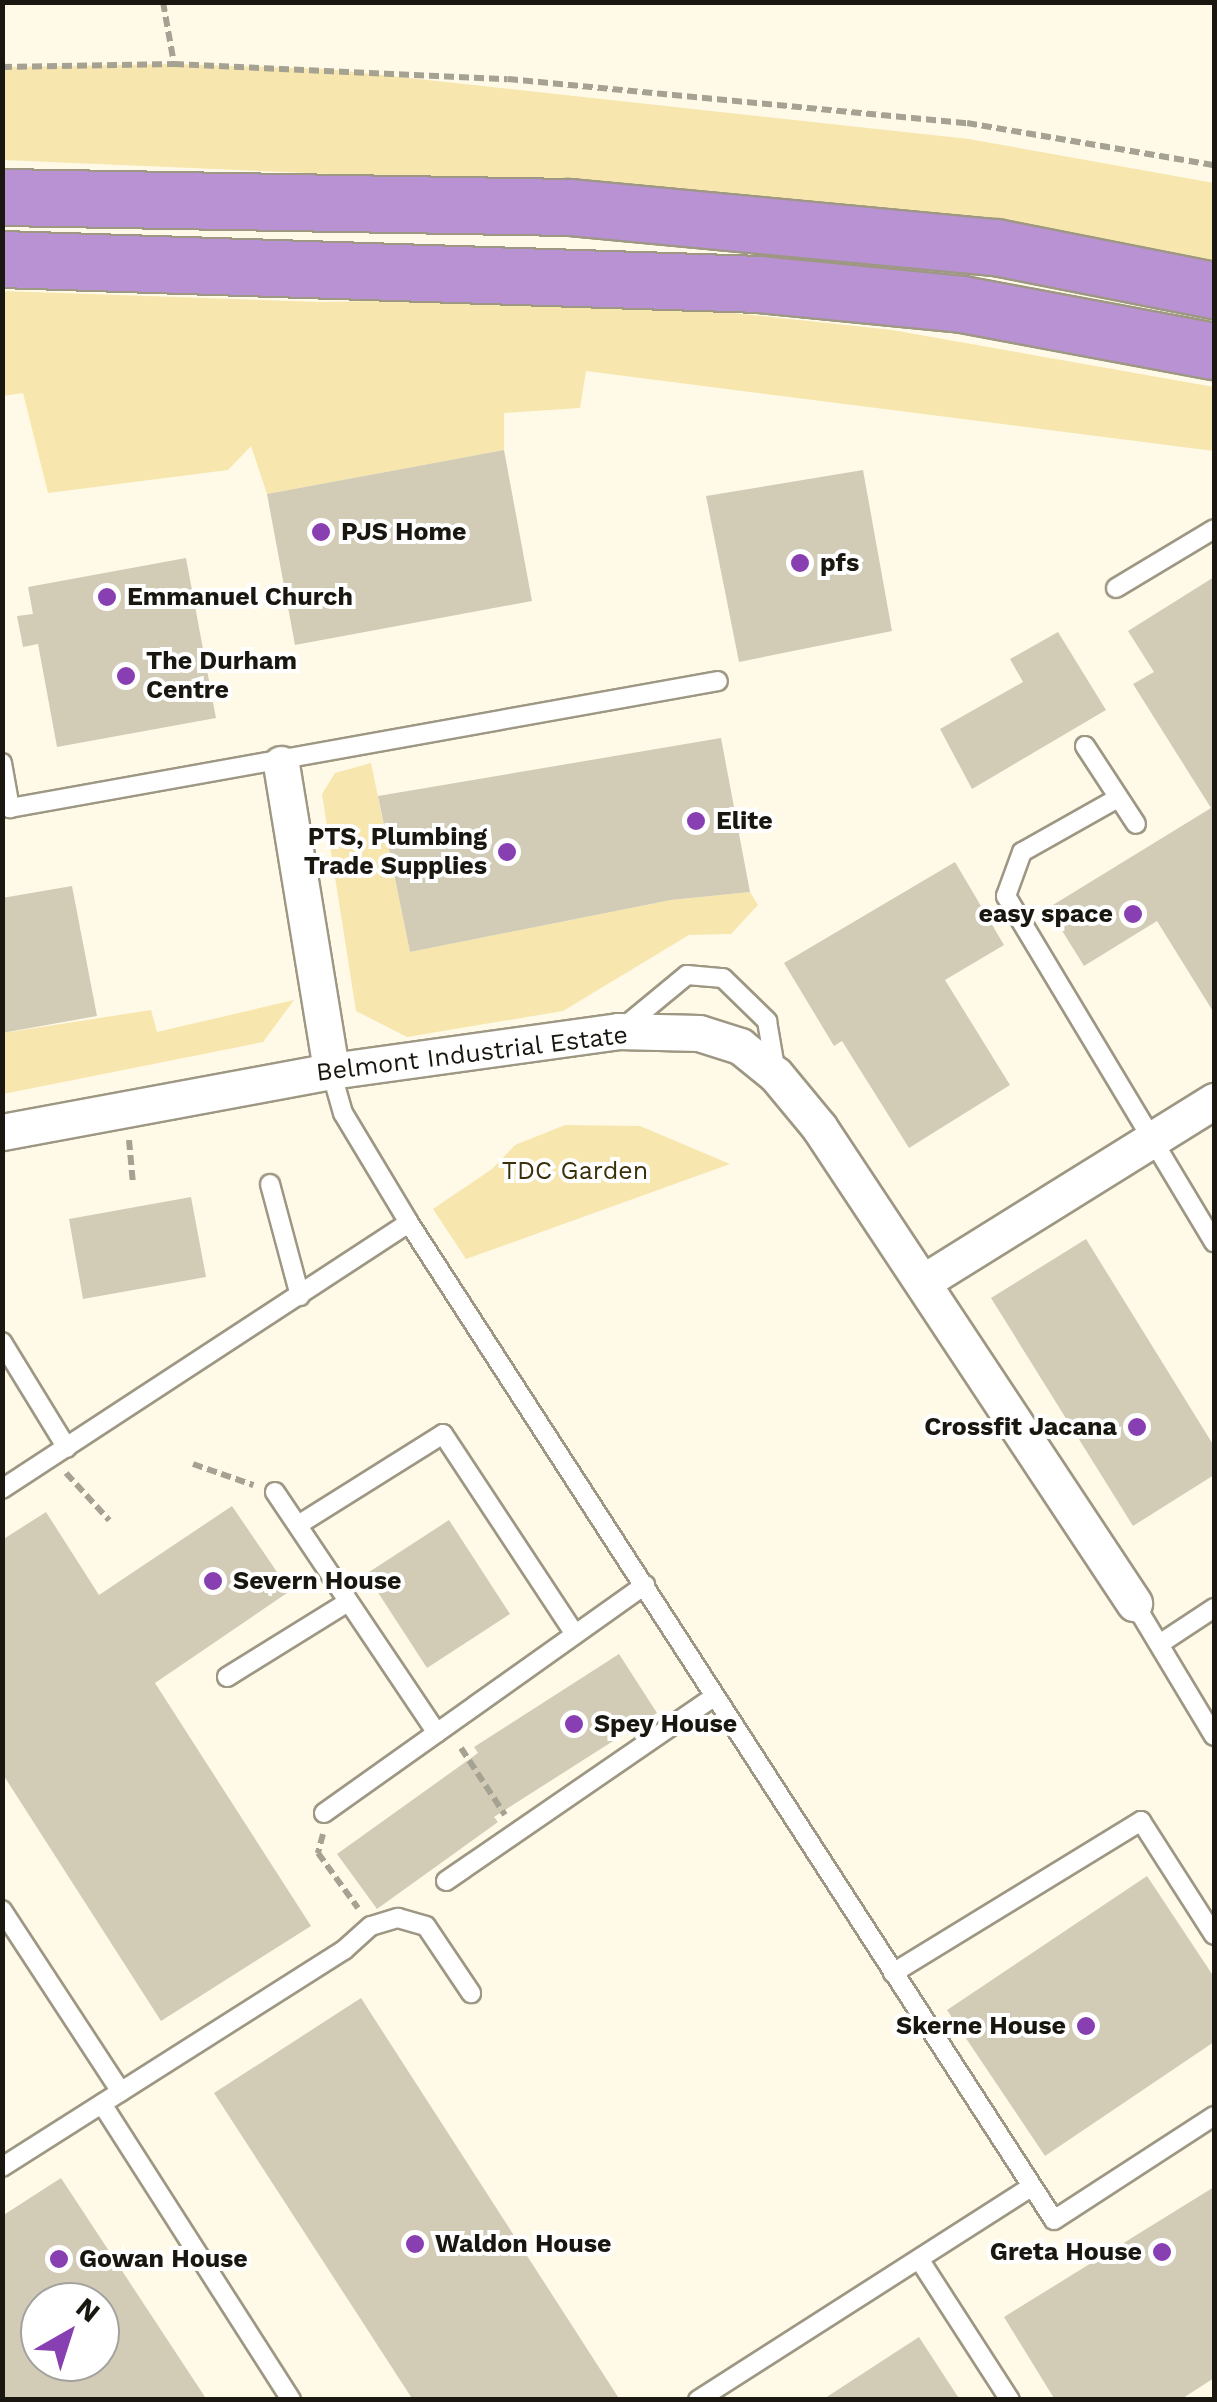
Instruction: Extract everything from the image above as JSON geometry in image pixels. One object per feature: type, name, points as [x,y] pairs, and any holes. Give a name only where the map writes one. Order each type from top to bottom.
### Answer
[{"type":"highway","points":[[2,197],[569,208],[996,247],[1214,290]]},
{"type":"highway","points":[[2,259],[759,284],[962,304],[1214,350]]},
{"type":"street","points":[[281,764],[331,1071]]},
{"type":"street","name":"Belmont Industrial Estate","points":[[2,1132],[331,1071],[618,1031],[700,1034],[740,1046],[776,1074],[923,1282],[1134,1603]]},
{"type":"street","points":[[923,1282],[1214,1101]]},
{"type":"lane","points":[[1116,588],[1214,529]]},
{"type":"lane","points":[[2,763],[10,808],[281,764],[718,682]]},
{"type":"lane","points":[[1084,746],[1136,824]]},
{"type":"lane","points":[[1118,798],[1022,852],[1006,896],[1214,1242]]},
{"type":"lane","points":[[618,1031],[687,975],[722,978],[767,1021],[776,1074]]},
{"type":"lane","points":[[331,1071],[342,1113],[409,1222],[1054,2220],[1214,2116]]},
{"type":"lane","points":[[270,1184],[300,1296]]},
{"type":"lane","points":[[2,1489],[409,1222]]},
{"type":"lane","points":[[2,1342],[59,1453]]},
{"type":"lane","points":[[298,1525],[443,1434],[574,1634]]},
{"type":"lane","points":[[276,1492],[437,1733]]},
{"type":"lane","points":[[327,1811],[646,1585]]},
{"type":"lane","points":[[227,1676],[348,1602]]},
{"type":"lane","points":[[1134,1603],[1214,1736]]},
{"type":"lane","points":[[1160,1644],[1214,1608]]},
{"type":"lane","points":[[446,1881],[714,1698]]},
{"type":"lane","points":[[893,1972],[1141,1822],[1214,1935]]},
{"type":"lane","points":[[2,1910],[121,2092]]},
{"type":"lane","points":[[2,2167],[371,1926],[398,1918],[426,1926],[472,1993]]},
{"type":"lane","points":[[102,2104],[291,2400]]},
{"type":"lane","points":[[698,2400],[1031,2186]]},
{"type":"lane","points":[[919,2259],[1010,2400]]},
{"type":"path","points":[[163,2],[174,64]]},
{"type":"path","points":[[2,67],[174,64],[508,79],[966,123],[1214,165]]},
{"type":"path","points":[[59,1453],[110,1520]]},
{"type":"path","points":[[193,1464],[276,1492]]},
{"type":"path","points":[[476,1738],[459,1749],[517,1832]]},
{"type":"path","points":[[327,1811],[318,1853],[371,1926]]},
{"type":"green space","points":[[174,64],[327,69],[969,139],[1214,183],[1214,269],[633,187],[3,160],[3,67]]},
{"type":"green space","points":[[3,291],[321,302],[583,297],[892,330],[1214,387],[1214,451],[586,371],[580,408],[504,413],[504,450],[267,494],[251,446],[228,470],[48,493],[23,393],[3,396]]},
{"type":"green space","points":[[371,763],[410,952],[671,900],[750,892],[758,905],[731,934],[689,935],[563,1011],[407,1037],[356,1011],[322,794],[335,773]]},
{"type":"green space","points":[[294,1000],[263,1042],[3,1094],[3,1033],[151,1010],[157,1032]]},
{"type":"green space","name":"TDC Garden","points":[[565,1125],[640,1126],[730,1164],[466,1259],[433,1209],[492,1169],[515,1145]]},
{"type":"building","points":[[504,450],[532,601],[295,645],[267,494]]},
{"type":"building","name":"pfs","points":[[863,470],[892,631],[739,662],[706,496]]},
{"type":"building","name":"The Durham Centre","points":[[186,558],[216,718],[57,747],[38,644],[23,647],[17,616],[33,614],[28,587]]},
{"type":"building","points":[[1214,577],[1214,1013],[1157,921],[1084,966],[1048,908],[1211,808],[1133,684],[1154,672],[1128,631]]},
{"type":"building","points":[[1058,632],[1106,710],[972,789],[940,729],[1023,682],[1010,659]]},
{"type":"building","points":[[721,738],[750,892],[671,900],[410,952],[378,796]]},
{"type":"building","points":[[955,862],[1004,945],[945,980],[1010,1085],[909,1148],[842,1041],[834,1046],[784,963]]},
{"type":"building","points":[[72,886],[97,1016],[2,1033],[2,898]]},
{"type":"building","points":[[191,1197],[206,1277],[83,1299],[69,1219]]},
{"type":"building","points":[[1086,1239],[1214,1446],[1214,1475],[1133,1526],[991,1298]]},
{"type":"building","points":[[232,1506],[290,1591],[155,1683],[311,1926],[161,2021],[2,1773],[2,1540],[46,1512],[99,1595]]},
{"type":"building","points":[[449,1520],[510,1614],[427,1668],[366,1574]]},
{"type":"building","points":[[619,1654],[657,1713],[494,1817],[498,1822],[377,1909],[337,1854],[478,1753],[474,1747]]},
{"type":"building","name":"Skerne House","points":[[1147,1876],[1214,1977],[1214,2042],[1045,2156],[947,2010]]},
{"type":"building","name":"Waldon House","points":[[361,1998],[620,2400],[413,2400],[214,2093]]},
{"type":"building","name":"Gowan House","points":[[61,2178],[207,2400],[2,2400],[2,2216]]},
{"type":"building","name":"Greta House","points":[[1214,2187],[1214,2378],[1180,2400],[1055,2400],[1004,2317]]},
{"type":"building","points":[[919,2337],[960,2400],[822,2400]]},
{"type":"place","name":"PJS Home","points":[[321,532]]},
{"type":"place","name":"pfs","points":[[800,563]]},
{"type":"place","name":"Emmanuel Church","points":[[107,597]]},
{"type":"place","name":"The Durham Centre","points":[[126,676]]},
{"type":"place","name":"Elite","points":[[696,821]]},
{"type":"place","name":"PTS, Plumbing Trade Supplies","points":[[507,852]]},
{"type":"place","name":"easy space","points":[[1133,914]]},
{"type":"place","name":"Crossfit Jacana","points":[[1137,1427]]},
{"type":"place","name":"Severn House","points":[[213,1581]]},
{"type":"place","name":"Spey House","points":[[574,1724]]},
{"type":"place","name":"Skerne House","points":[[1086,2026]]},
{"type":"place","name":"Waldon House","points":[[415,2244]]},
{"type":"place","name":"Greta House","points":[[1162,2252]]},
{"type":"place","name":"Gowan House","points":[[59,2259]]}]
